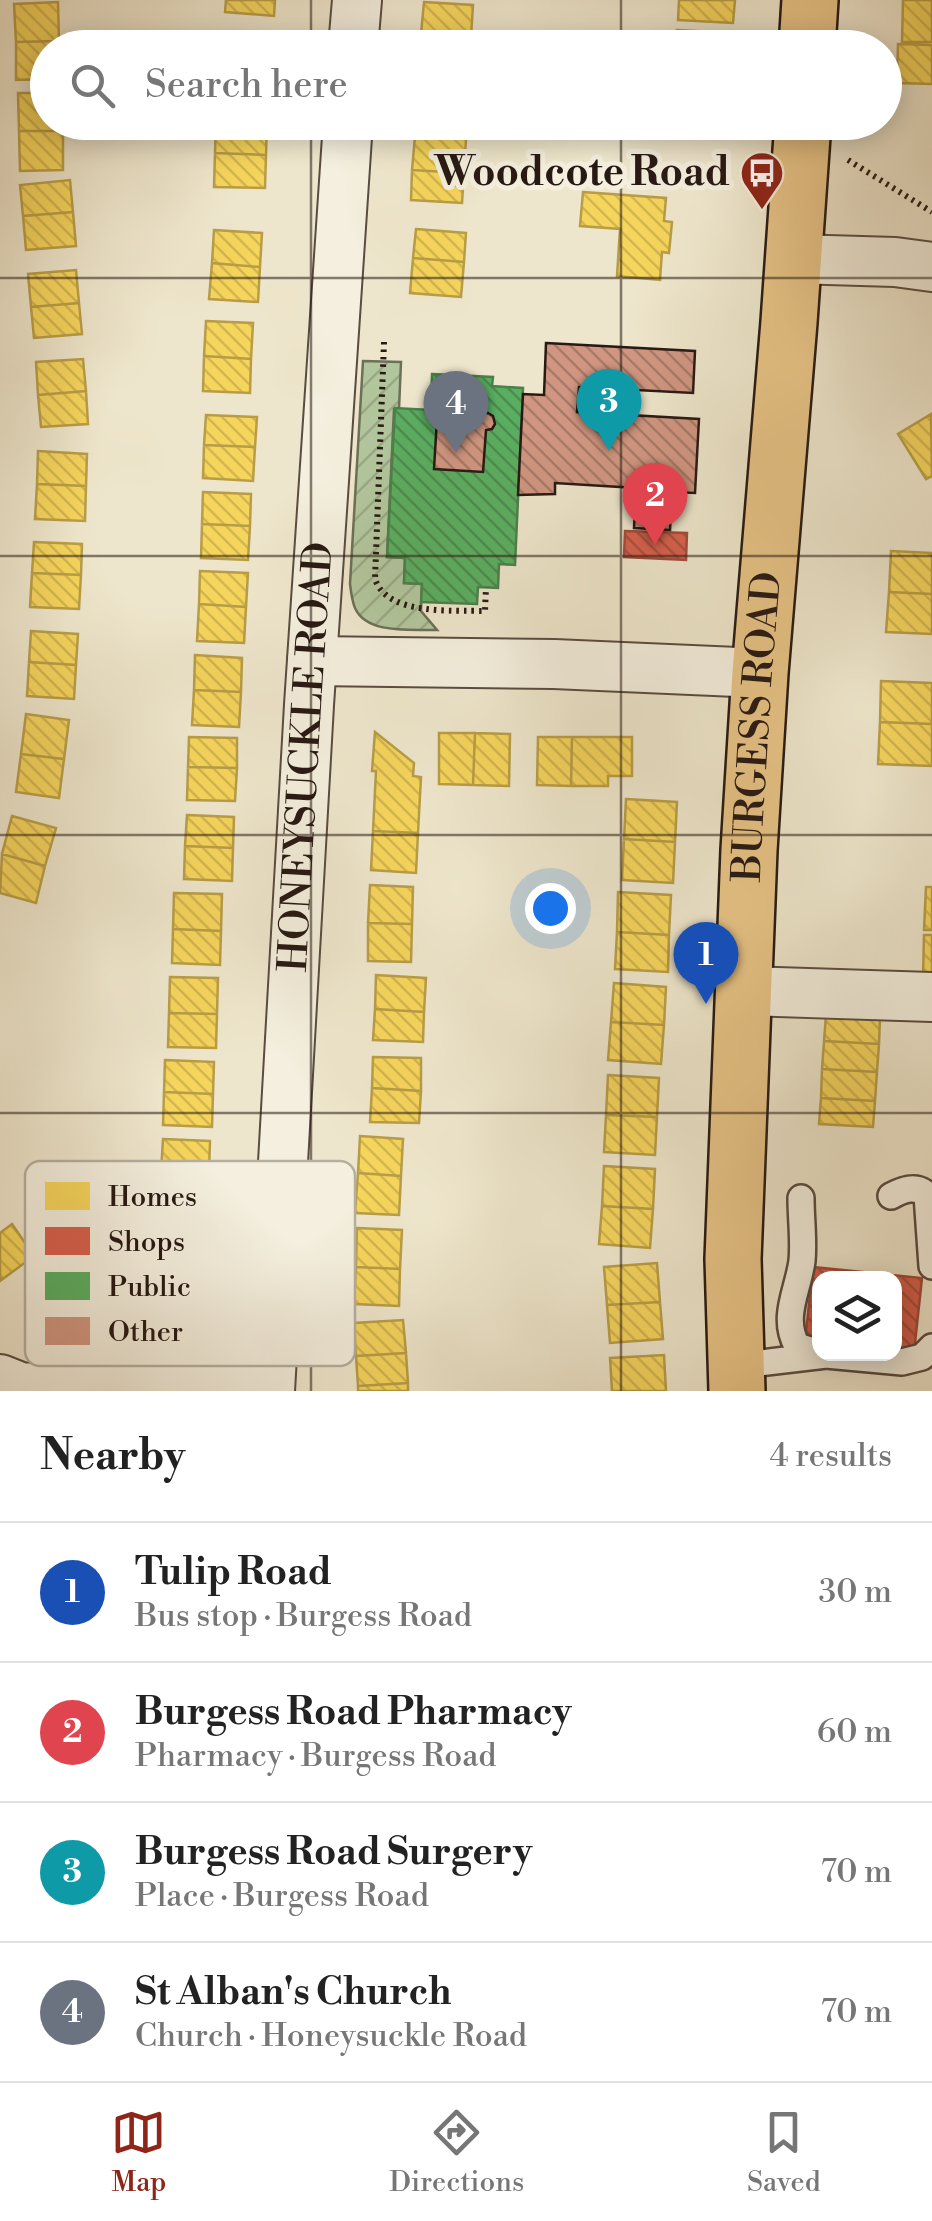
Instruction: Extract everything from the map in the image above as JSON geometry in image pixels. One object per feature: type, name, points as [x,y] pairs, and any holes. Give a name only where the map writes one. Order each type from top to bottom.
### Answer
[{"type":"main road","points":[[809,30],[810,0]]},
{"type":"main road","name":"BURGESS ROAD","points":[[736,1378],[733,1239],[760,673],[802,140]]},
{"type":"street","points":[[355,30],[356,0]]},
{"type":"street","name":"HONEYSUCKLE ROAD","points":[[283,1161],[347,140]]},
{"type":"street","points":[[794,259],[895,262],[932,268]]},
{"type":"street","points":[[312,661],[760,673]]},
{"type":"street","points":[[744,991],[932,998]]},
{"type":"street","points":[[0,1379],[20,1386],[60,1390],[270,1386]]},
{"type":"lane","points":[[891,1196],[915,1189],[926,1195],[932,1266]]},
{"type":"lane","points":[[801,1198],[802,1259],[789,1314],[797,1346],[812,1351]]},
{"type":"lane","points":[[892,1361],[922,1357],[932,1347]]},
{"type":"lane","points":[[736,1378],[812,1357]]},
{"type":"path","points":[[807,140],[841,155],[932,212]]},
{"type":"path","points":[[384,342],[375,579],[378,588],[397,604],[485,612],[486,588]]},
{"type":"green space","points":[[363,361],[401,362],[399,409],[394,409],[387,557],[405,558],[404,583],[422,584],[421,611],[437,630],[380,627],[361,617],[353,602],[350,584]]},
{"type":"building: Homes","points":[[226,0],[275,0],[274,16],[225,12]]},
{"type":"building: Homes","points":[[679,0],[735,0],[733,23],[678,20]]},
{"type":"building: Homes","points":[[903,0],[932,0],[932,42],[902,42]]},
{"type":"building: Homes","points":[[58,2],[59,30],[30,30],[30,42],[16,42],[14,4]]},
{"type":"building: Homes","points":[[424,2],[473,5],[471,30],[421,30]]},
{"type":"building: Homes","points":[[16,42],[30,42],[30,80],[16,80]]},
{"type":"building: Homes","points":[[902,44],[932,45],[932,84],[902,83]]},
{"type":"building: Homes","points":[[18,93],[30,93],[30,131],[19,131]]},
{"type":"building: Homes","points":[[19,131],[30,131],[30,140],[63,140],[63,170],[20,171]]},
{"type":"building: Homes","points":[[215,140],[266,140],[266,155],[215,153]]},
{"type":"building: Homes","points":[[415,140],[466,140],[464,173],[412,170]]},
{"type":"building: Homes","points":[[215,153],[266,155],[265,188],[214,187]]},
{"type":"building: Homes","points":[[412,170],[464,173],[462,203],[411,200]]},
{"type":"building: Homes","points":[[70,180],[73,212],[23,216],[20,185]]},
{"type":"building: Homes","points":[[583,192],[666,198],[664,221],[672,222],[669,253],[662,252],[660,280],[617,276],[620,229],[580,226]]},
{"type":"building: Homes","points":[[73,212],[76,246],[26,250],[23,216]]},
{"type":"building: Homes","points":[[416,229],[466,233],[464,262],[413,258]]},
{"type":"building: Homes","points":[[214,230],[262,233],[260,267],[212,263]]},
{"type":"building: Homes","points":[[413,258],[464,262],[461,297],[410,293]]},
{"type":"building: Homes","points":[[212,263],[260,267],[258,302],[209,299]]},
{"type":"building: Homes","points":[[76,270],[79,303],[31,307],[28,274]]},
{"type":"building: Homes","points":[[79,303],[82,334],[34,338],[31,307]]},
{"type":"building: Homes","points":[[206,321],[253,323],[251,359],[204,356]]},
{"type":"building: Homes","points":[[204,356],[251,359],[250,393],[203,391]]},
{"type":"building: Homes","points":[[83,359],[86,391],[38,395],[36,362]]},
{"type":"building: Homes","points":[[86,391],[88,424],[41,427],[38,395]]},
{"type":"building: Homes","points":[[931,414],[932,476],[926,479],[898,434]]},
{"type":"building: Homes","points":[[206,415],[257,417],[255,447],[204,445]]},
{"type":"building: Homes","points":[[204,445],[255,447],[253,481],[203,478]]},
{"type":"building: Homes","points":[[38,451],[87,454],[86,486],[37,484]]},
{"type":"building: Homes","points":[[37,484],[86,486],[85,521],[35,519]]},
{"type":"building: Homes","points":[[203,492],[251,494],[250,526],[202,524]]},
{"type":"building: Homes","points":[[202,524],[250,526],[248,560],[201,558]]},
{"type":"building: Homes","points":[[34,542],[82,544],[81,575],[32,573]]},
{"type":"building: Homes","points":[[891,551],[932,553],[932,594],[889,592]]},
{"type":"building: Homes","points":[[200,571],[248,573],[246,607],[199,604]]},
{"type":"building: Homes","points":[[32,573],[81,575],[79,609],[30,607]]},
{"type":"building: Homes","points":[[889,592],[932,594],[932,634],[886,632]]},
{"type":"building: Homes","points":[[199,604],[246,607],[244,643],[197,641]]},
{"type":"building: Homes","points":[[31,631],[78,634],[76,665],[29,662]]},
{"type":"building: Homes","points":[[195,655],[242,658],[241,692],[194,690]]},
{"type":"building: Homes","points":[[29,662],[76,665],[74,699],[27,696]]},
{"type":"building: Homes","points":[[881,681],[932,683],[932,724],[880,722]]},
{"type":"building: Homes","points":[[194,690],[241,692],[239,727],[192,725]]},
{"type":"building: Homes","points":[[26,714],[69,720],[64,759],[21,754]]},
{"type":"building: Homes","points":[[880,722],[932,724],[932,766],[878,764]]},
{"type":"building: Homes","points":[[375,732],[414,763],[413,776],[421,777],[418,833],[373,831]]},
{"type":"building: Homes","points":[[439,733],[475,733],[473,785],[439,784]]},
{"type":"building: Homes","points":[[475,733],[510,734],[509,786],[473,785]]},
{"type":"building: Homes","points":[[189,737],[237,738],[237,768],[188,767]]},
{"type":"building: Homes","points":[[538,737],[572,737],[571,786],[537,785]]},
{"type":"building: Homes","points":[[572,737],[632,737],[632,776],[608,776],[608,786],[571,786]]},
{"type":"building: Homes","points":[[21,754],[64,759],[59,798],[16,792]]},
{"type":"building: Homes","points":[[188,767],[237,768],[235,801],[187,800]]},
{"type":"building: Homes","points":[[626,799],[677,802],[675,842],[624,839]]},
{"type":"building: Homes","points":[[187,815],[234,817],[233,848],[185,846]]},
{"type":"building: Homes","points":[[12,816],[56,828],[45,866],[2,854]]},
{"type":"building: Homes","points":[[373,831],[418,833],[416,873],[371,870]]},
{"type":"building: Homes","points":[[624,839],[675,842],[673,883],[622,880]]},
{"type":"building: Homes","points":[[185,846],[233,848],[232,881],[184,879]]},
{"type":"building: Homes","points":[[2,854],[45,866],[36,903],[0,893]]},
{"type":"building: Homes","points":[[370,885],[413,887],[412,924],[368,923]]},
{"type":"building: Homes","points":[[926,887],[932,887],[932,930],[924,930]]},
{"type":"building: Homes","points":[[618,892],[671,895],[669,935],[617,932]]},
{"type":"building: Homes","points":[[174,893],[222,894],[221,931],[173,929]]},
{"type":"building: Homes","points":[[368,923],[412,924],[411,962],[368,961]]},
{"type":"building: Homes","points":[[173,929],[221,931],[220,965],[172,963]]},
{"type":"building: Homes","points":[[617,932],[669,935],[668,972],[615,969]]},
{"type":"building: Homes","points":[[924,935],[932,935],[932,977],[923,977]]},
{"type":"building: Homes","points":[[376,975],[426,978],[424,1012],[375,1009]]},
{"type":"building: Homes","points":[[170,977],[218,978],[217,1014],[169,1013]]},
{"type":"building: Homes","points":[[614,983],[666,987],[664,1025],[611,1022]]},
{"type":"building: Homes","points":[[375,1009],[424,1012],[423,1042],[373,1040]]},
{"type":"building: Homes","points":[[169,1013],[217,1014],[216,1048],[168,1047]]},
{"type":"building: Homes","points":[[826,1015],[880,1018],[879,1044],[824,1041]]},
{"type":"building: Homes","points":[[611,1022],[664,1025],[661,1064],[608,1060]]},
{"type":"building: Homes","points":[[824,1041],[879,1044],[877,1072],[822,1069]]},
{"type":"building: Homes","points":[[373,1057],[421,1058],[421,1091],[372,1088]]},
{"type":"building: Homes","points":[[165,1060],[214,1062],[213,1094],[164,1092]]},
{"type":"building: Homes","points":[[822,1069],[877,1072],[875,1101],[821,1098]]},
{"type":"building: Homes","points":[[608,1075],[659,1078],[657,1117],[606,1115]]},
{"type":"building: Homes","points":[[372,1088],[421,1091],[419,1123],[370,1122]]},
{"type":"building: Homes","points":[[164,1092],[213,1094],[212,1127],[163,1125]]},
{"type":"building: Homes","points":[[821,1098],[875,1101],[873,1127],[819,1124]]},
{"type":"building: Homes","points":[[606,1115],[657,1117],[655,1155],[604,1152]]},
{"type":"building: Homes","points":[[360,1136],[403,1139],[401,1176],[358,1173]]},
{"type":"building: Homes","points":[[163,1139],[210,1141],[209,1161],[162,1161]]},
{"type":"building: Homes","points":[[604,1166],[655,1169],[653,1209],[602,1206]]},
{"type":"building: Homes","points":[[358,1173],[401,1176],[399,1215],[355,1213]]},
{"type":"building: Homes","points":[[602,1206],[653,1209],[650,1248],[599,1244]]},
{"type":"building: Homes","points":[[12,1224],[25,1243],[25,1263],[0,1281],[0,1233]]},
{"type":"building: Homes","points":[[357,1228],[402,1230],[400,1269],[356,1267]]},
{"type":"building: Homes","points":[[657,1263],[660,1302],[607,1305],[604,1267]]},
{"type":"building: Homes","points":[[356,1267],[400,1269],[399,1306],[355,1304]]},
{"type":"building: Homes","points":[[660,1302],[663,1339],[610,1343],[607,1305]]},
{"type":"building: Homes","points":[[403,1320],[406,1353],[356,1356],[355,1323]]},
{"type":"building: Homes","points":[[406,1353],[408,1383],[358,1386],[356,1356]]},
{"type":"building: Homes","points":[[664,1355],[666,1391],[612,1391],[610,1358]]},
{"type":"building: Homes","points":[[408,1383],[408,1391],[358,1391],[358,1386]]},
{"type":"building: Shops","points":[[625,531],[687,533],[686,560],[624,557]]},
{"type":"building: Shops","points":[[813,1267],[853,1271],[813,1271]]},
{"type":"building: Shops","points":[[812,1276],[812,1342],[805,1341]]},
{"type":"building: Shops","points":[[902,1276],[922,1278],[914,1352],[902,1353]]},
{"type":"building: Public","points":[[432,374],[493,377],[492,386],[523,388],[515,565],[499,564],[498,588],[478,587],[477,604],[421,602],[422,584],[404,583],[405,558],[387,557],[395,408],[431,410]]},
{"type":"building: Other","points":[[546,343],[695,351],[693,393],[579,387],[577,412],[699,419],[695,493],[672,492],[670,530],[634,528],[636,488],[555,483],[555,494],[518,495],[523,394],[544,395]]},
{"type":"building: Other","points":[[488,413],[495,424],[486,430],[483,472],[434,469],[437,419],[477,421]]},
{"type":"place","name":"Woodcote Road","points":[[762,211]]},
{"type":"place","name":"Burgess Road Surgery","points":[[609,451]]},
{"type":"place","name":"St Alban's Church","points":[[456,453]]},
{"type":"place","name":"Burgess Road Pharmacy","points":[[655,545]]},
{"type":"place","name":"Tulip Road","points":[[706,1004]]}]
